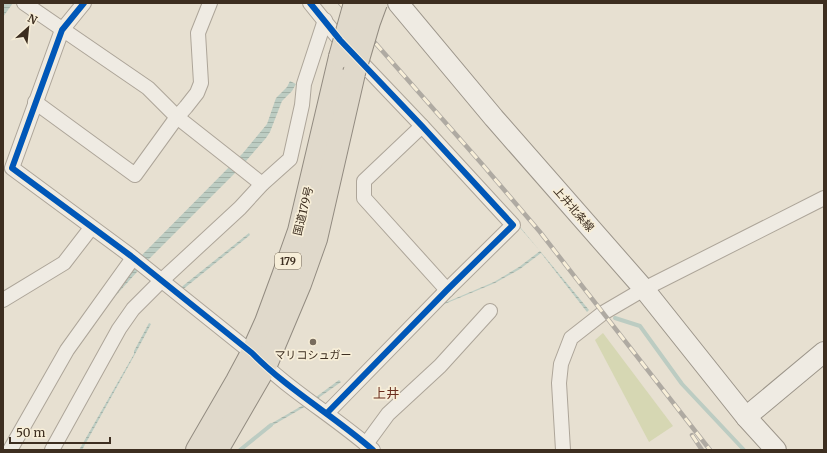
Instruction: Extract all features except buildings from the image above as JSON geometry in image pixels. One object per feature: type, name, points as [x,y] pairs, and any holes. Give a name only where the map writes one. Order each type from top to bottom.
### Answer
[{"type":"highway","name":"国道179号","points":[[197,450],[237,381],[258,360],[266,322],[299,231],[340,57],[355,3]]},
{"type":"highway","name":"国道179号","points":[[218,450],[258,360],[300,284],[316,239],[354,73],[376,3]]},
{"type":"main road","name":"上井北条線","points":[[398,3],[494,118],[644,289],[746,417],[776,450]]},
{"type":"main road","points":[[746,417],[824,352]]},
{"type":"street","points":[[24,3],[148,88],[177,117],[262,184]]},
{"type":"street","points":[[84,3],[62,30],[34,102],[12,168],[162,281],[258,360],[369,447],[388,414],[440,366],[490,311]]},
{"type":"street","points":[[34,102],[135,175],[177,117],[197,93],[201,83],[198,33],[210,3]]},
{"type":"street","points":[[310,3],[340,40],[513,225],[447,290],[327,413]]},
{"type":"street","points":[[52,450],[119,329],[133,309],[240,208],[262,184],[290,158],[302,106],[304,84],[325,20]]},
{"type":"street","points":[[422,126],[364,181],[364,198],[447,290]]},
{"type":"street","points":[[562,450],[559,383],[561,364],[571,338],[603,313],[644,289],[824,198]]},
{"type":"street","points":[[3,300],[64,263],[90,228]]},
{"type":"street","points":[[10,450],[67,350],[132,258]]},
{"type":"green space","points":[[603,333],[673,426],[649,442],[595,340]]},
{"type":"shaded area","points":[[3,3],[13,3],[3,17]]},
{"type":"shaded area","points":[[290,81],[296,84],[292,91],[282,101],[270,132],[266,138],[239,169],[145,263],[110,302],[71,356],[70,353],[140,257],[243,153],[267,124],[276,98],[287,87]]},
{"type":"shaded area","points":[[398,90],[501,204],[589,310],[587,312],[541,253],[520,269],[495,283],[435,308],[494,282],[519,267],[540,251],[495,199],[396,91]]},
{"type":"shaded area","points":[[249,233],[250,235],[181,291],[179,289]]},
{"type":"shaded area","points":[[149,323],[151,324],[134,356],[82,450],[79,450],[134,354],[134,351]]},
{"type":"shaded area","points":[[339,380],[341,382],[317,399],[316,397]]},
{"type":"shaded area","points":[[305,404],[306,406],[268,428],[267,426]]},
{"type":"waterway","points":[[615,318],[640,326],[682,384],[744,450]]},
{"type":"waterway","points":[[240,450],[271,425]]},
{"type":"railway","points":[[340,3],[540,232],[710,450]]},
{"type":"railway","points":[[692,435],[702,450]]},
{"type":"cycle path","points":[[84,3],[62,30],[12,168],[131,256],[252,353],[280,379],[373,450]]},
{"type":"cycle path","points":[[310,3],[340,40],[513,225],[447,290],[327,413]]},
{"type":"place","name":"マリコシュガー","points":[[313,342]]},
{"type":"district","name":"上井","points":[[386,393]]}]
